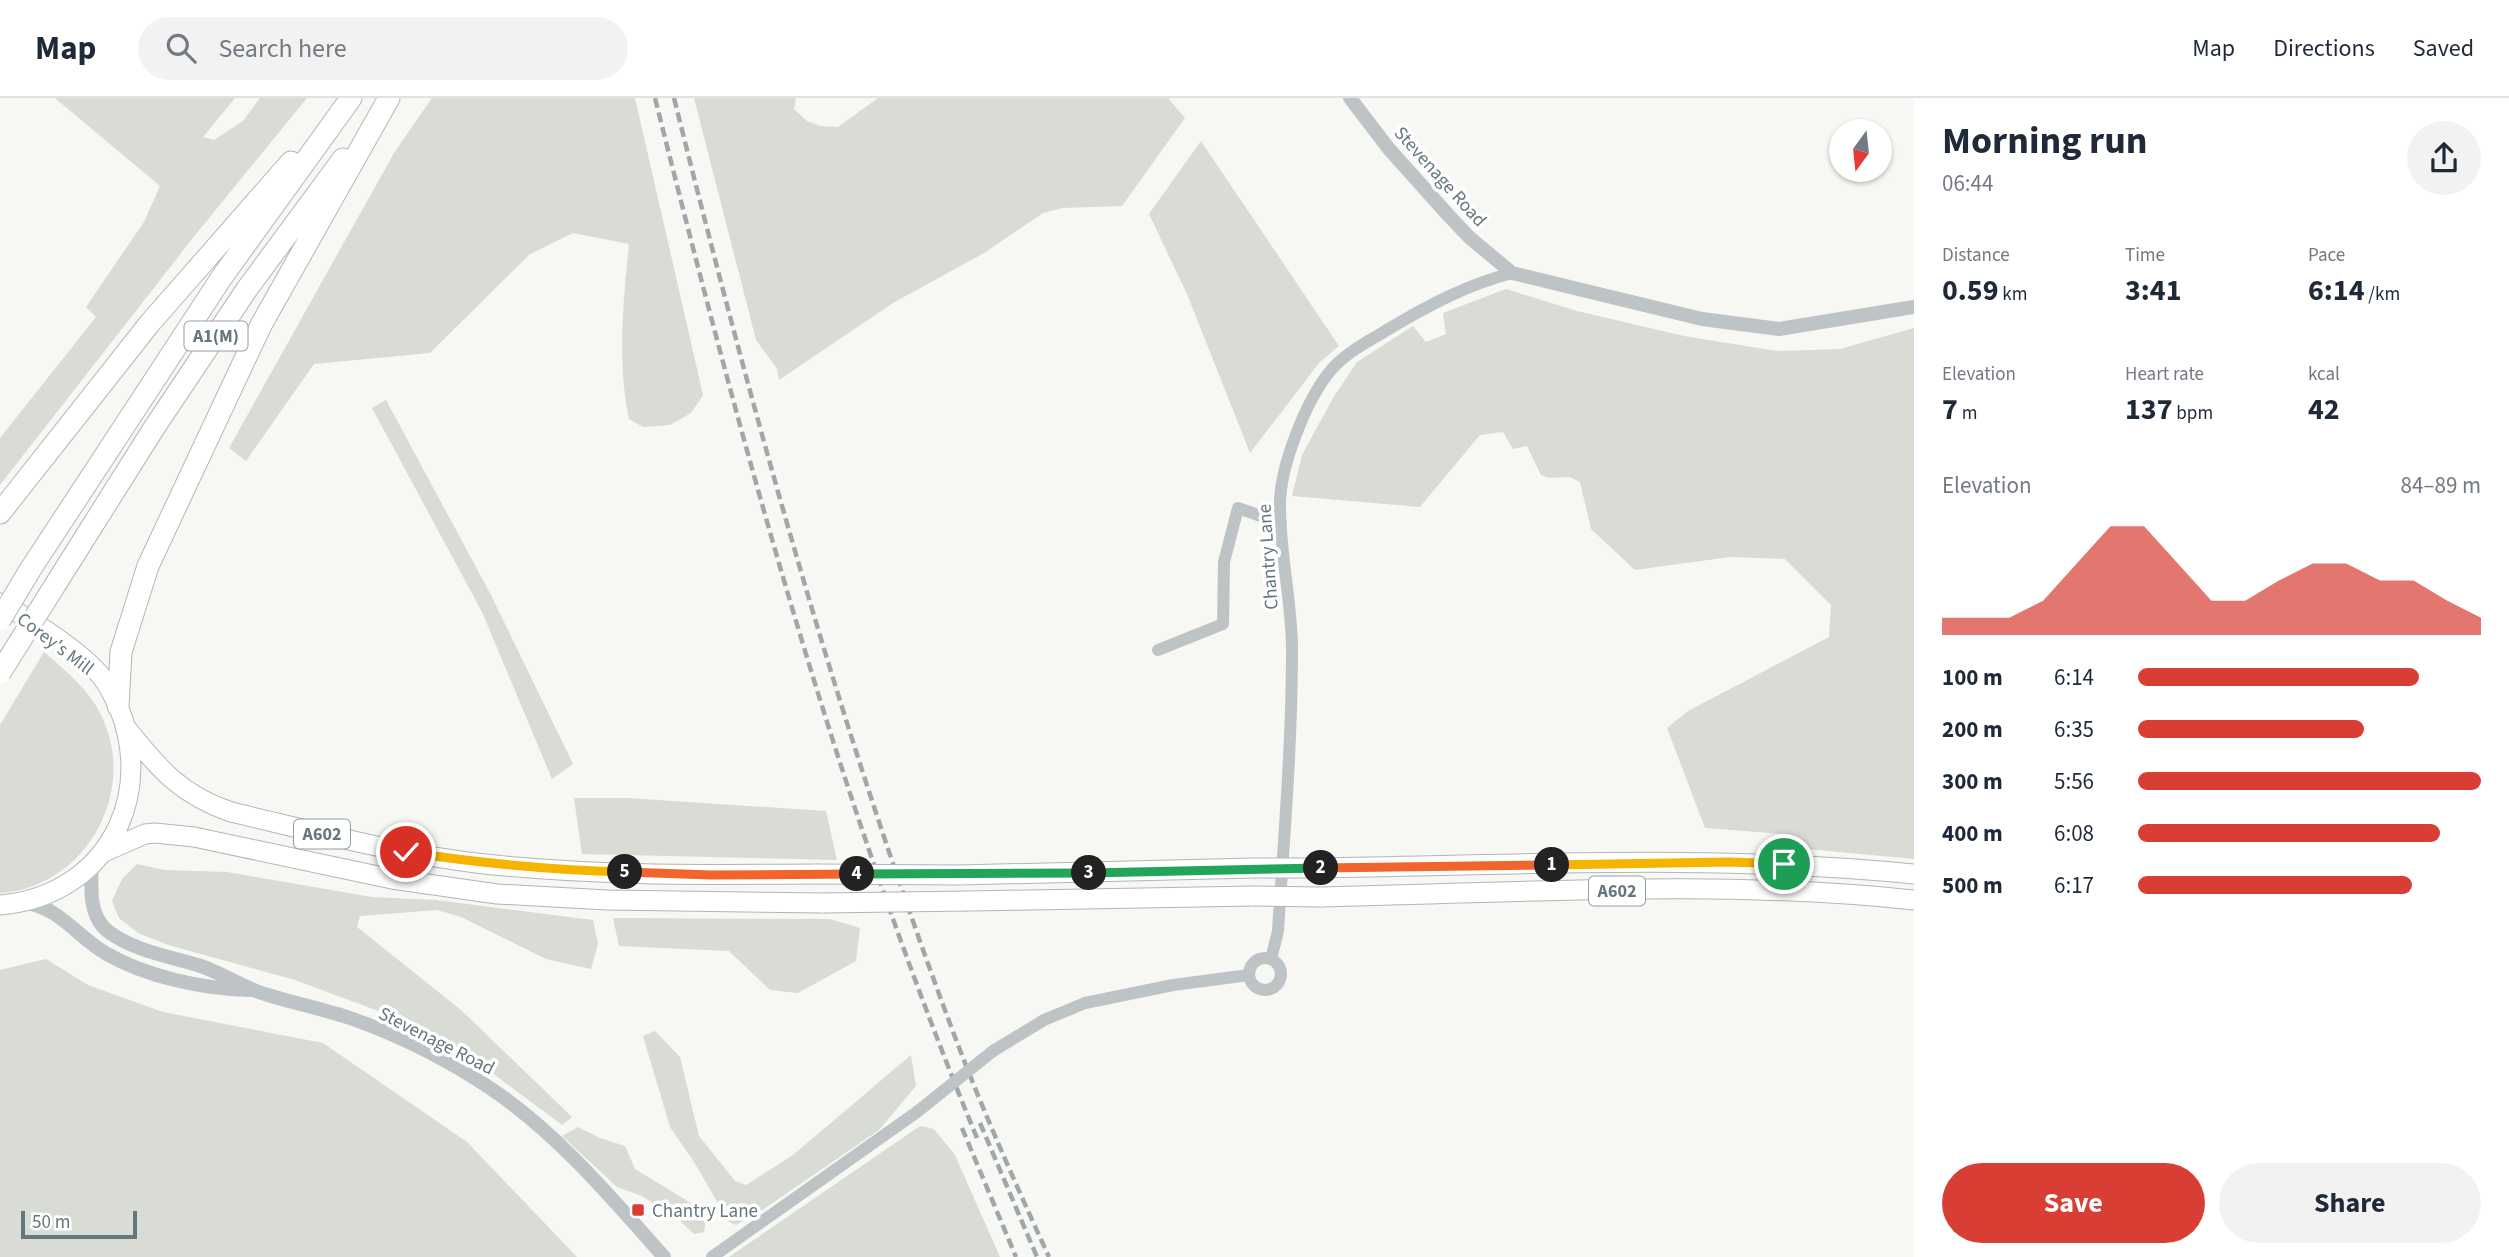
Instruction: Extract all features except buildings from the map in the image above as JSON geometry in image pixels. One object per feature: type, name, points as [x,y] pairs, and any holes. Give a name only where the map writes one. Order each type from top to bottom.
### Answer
[{"type":"highway","name":"A1(M)","points":[[0,673],[154,428],[247,289],[389,98]]},
{"type":"highway","points":[[118,706],[121,652],[148,566],[261,326],[389,98]]},
{"type":"highway","name":"A1(M)","points":[[0,620],[222,277],[346,104]]},
{"type":"highway","points":[[0,513],[150,323],[263,192],[346,104]]},
{"type":"main road","name":"Corey's Mill","points":[[0,603],[23,615],[86,662],[104,681],[127,729],[131,762],[122,822],[98,858],[65,884],[24,903],[0,905]]},
{"type":"main road","name":"A602","points":[[127,729],[157,766],[181,787],[205,803],[231,812],[406,852],[549,870],[711,875],[958,875],[1729,862],[1840,866],[1914,874]]},
{"type":"main road","name":"A602","points":[[98,858],[145,834],[194,837],[392,879],[497,894],[607,900],[968,901],[1693,889],[1797,892],[1914,900]]},
{"type":"street","name":"Stevenage Road","points":[[1350,98],[1368,124],[1440,207],[1469,237],[1512,272]]},
{"type":"street","points":[[1512,272],[1702,319],[1779,329],[1914,307]]},
{"type":"street","name":"Chantry Lane","points":[[1271,959],[1278,931],[1292,709],[1292,632],[1280,504],[1289,452],[1311,402],[1331,370],[1357,347],[1423,308],[1481,281],[1512,272]]},
{"type":"street","points":[[1158,650],[1223,624],[1224,562],[1238,509],[1281,523]]},
{"type":"street","name":"Stevenage Road","points":[[98,858],[91,900],[105,930],[131,945],[222,973],[255,990],[354,1019],[463,1071],[491,1088],[562,1147],[664,1257]]},
{"type":"street","name":"Stevenage Road","points":[[24,903],[53,911],[84,939],[128,965],[216,989],[255,990]]},
{"type":"street","points":[[1271,959],[1279,966],[1279,982],[1261,990],[1252,984],[1249,970],[1255,961],[1271,959]]},
{"type":"street","points":[[712,1257],[917,1112],[993,1051],[1044,1020],[1085,1003],[1173,985],[1249,975]]},
{"type":"shaded area","points":[[55,98],[235,98],[203,137],[214,140],[243,121],[260,98],[307,98],[196,234],[0,485],[0,438],[96,317],[86,307],[144,222],[160,186]]},
{"type":"shaded area","points":[[432,98],[635,98],[703,395],[691,413],[670,425],[643,427],[629,419],[622,354],[629,244],[573,233],[530,254],[430,353],[314,364],[246,461],[229,448],[394,153]]},
{"type":"shaded area","points":[[694,98],[796,98],[794,109],[807,121],[820,126],[838,127],[878,98],[1168,98],[1185,118],[1122,206],[1062,208],[1043,213],[984,253],[893,303],[779,380],[777,369],[756,340]]},
{"type":"shaded area","points":[[1201,141],[1339,346],[1319,363],[1250,453],[1187,294],[1149,214]]},
{"type":"shaded area","points":[[1506,289],[1577,311],[1684,336],[1777,351],[1840,349],[1914,328],[1914,859],[1766,845],[1784,834],[1705,828],[1667,728],[1688,711],[1829,637],[1831,605],[1785,559],[1730,557],[1635,570],[1591,529],[1580,482],[1570,477],[1549,478],[1541,475],[1527,446],[1513,449],[1503,432],[1480,435],[1420,507],[1292,496],[1302,455],[1333,398],[1357,362],[1413,326],[1426,342],[1446,334],[1443,313]]},
{"type":"shaded area","points":[[386,400],[491,595],[573,764],[552,779],[482,612],[372,408]]},
{"type":"shaded area","points":[[44,652],[79,684],[100,713],[112,753],[113,781],[107,809],[94,835],[77,857],[55,875],[29,887],[0,893],[0,725]]},
{"type":"shaded area","points":[[574,798],[627,798],[826,811],[837,860],[582,854]]},
{"type":"shaded area","points":[[137,864],[164,870],[227,872],[372,897],[436,900],[593,920],[598,944],[591,969],[546,959],[461,917],[437,910],[360,916],[357,927],[461,1010],[572,1117],[562,1125],[468,1055],[392,1016],[295,980],[168,945],[138,933],[119,918],[112,901],[122,879]]},
{"type":"shaded area","points":[[613,918],[830,919],[860,928],[856,961],[798,993],[770,990],[729,951],[619,946]]},
{"type":"shaded area","points":[[46,959],[88,985],[163,1012],[323,1043],[467,1142],[577,1257],[0,1257],[0,970]]},
{"type":"shaded area","points":[[655,1031],[680,1057],[699,1136],[735,1181],[746,1185],[793,1155],[911,1055],[916,1086],[879,1130],[761,1211],[736,1225],[729,1222],[670,1127],[643,1036]]},
{"type":"shaded area","points":[[920,1126],[934,1129],[955,1155],[1000,1257],[729,1257]]},
{"type":"shaded area","points":[[578,1127],[625,1146],[635,1169],[707,1213],[704,1232],[694,1234],[678,1219],[642,1196],[617,1187],[562,1136]]},
{"type":"railway","points":[[655,98],[759,493],[837,754],[880,883],[977,1138]]},
{"type":"railway","points":[[674,98],[767,454],[836,689],[913,922],[966,1065],[1049,1257]]},
{"type":"railway","points":[[980,1123],[1037,1257]]},
{"type":"railway","points":[[962,1128],[1016,1257]]},
{"type":"place","name":"Chantry Lane","points":[[638,1210]]},
{"type":"route","points":[[406,852],[549,870],[711,875],[1129,873],[1254,868],[1729,862],[1784,864]]}]
